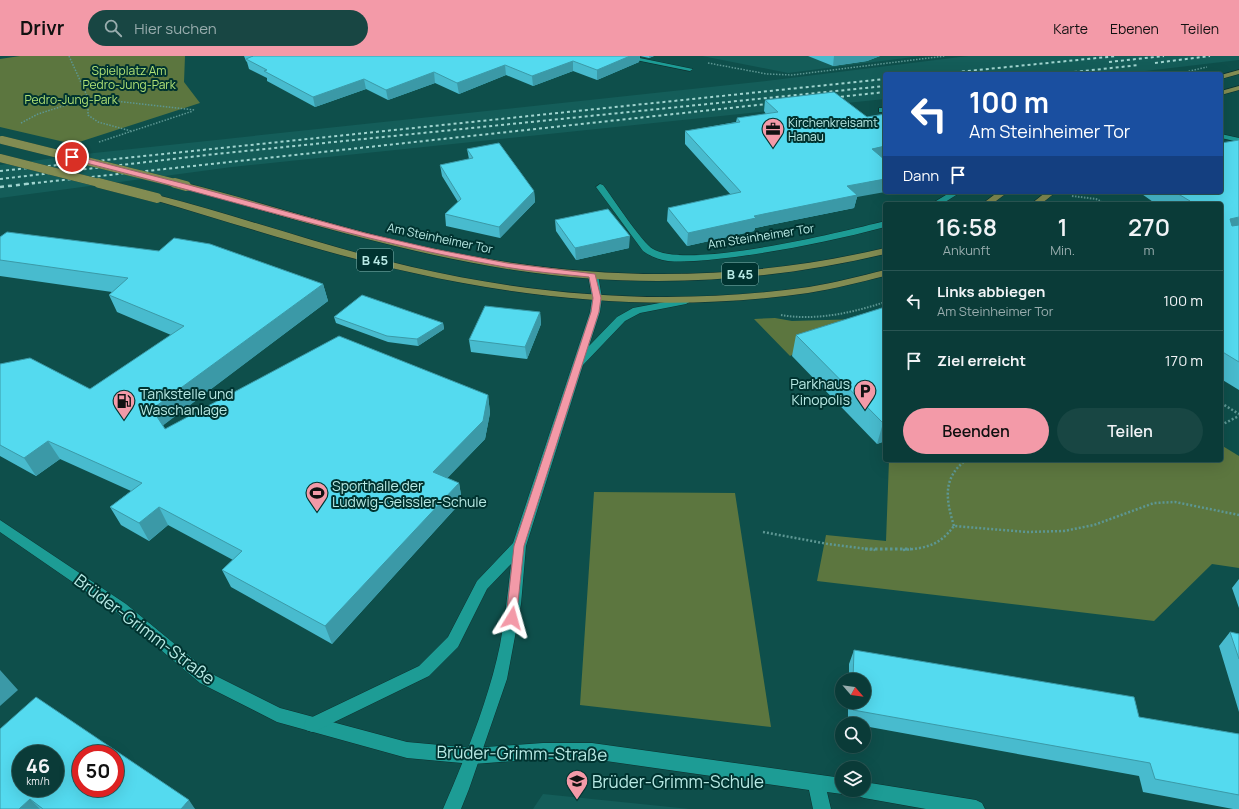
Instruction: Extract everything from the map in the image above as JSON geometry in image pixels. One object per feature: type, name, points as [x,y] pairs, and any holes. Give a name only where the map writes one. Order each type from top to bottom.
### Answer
[{"type":"main road","points":[[1223,76],[1239,72]]},
{"type":"main road","points":[[1223,92],[1239,88]]},
{"type":"main road","name":"Am Steinheimer Tor","points":[[1,140],[186,186],[364,235],[434,251],[507,265],[593,275],[668,277],[735,275],[800,268],[851,260],[883,252]]},
{"type":"main road","name":"B 45","points":[[0,158],[157,198],[412,270],[492,286],[597,298],[686,301],[809,290],[883,273]]},
{"type":"main road","points":[[989,202],[1001,194]]},
{"type":"main road","points":[[1038,202],[1049,194]]},
{"type":"street","points":[[618,56],[690,69]]},
{"type":"street","points":[[1223,136],[1239,140]]},
{"type":"street","name":"Am Steinheimer Tor","points":[[600,187],[646,249],[656,255],[667,258],[710,257],[771,249],[817,241],[883,224]]},
{"type":"street","points":[[939,202],[953,194]]},
{"type":"street","points":[[452,809],[473,756],[507,646],[514,604],[519,546],[595,312],[597,298],[593,275]]},
{"type":"street","points":[[578,364],[621,319],[637,310],[686,301]]},
{"type":"street","name":"Brüder-Grimm-Straße","points":[[0,525],[121,608],[205,678],[277,715],[407,750],[473,756],[544,751],[592,751],[835,785]]},
{"type":"street","points":[[312,725],[424,671],[453,642],[482,585],[519,546]]},
{"type":"street","points":[[816,782],[822,809]]},
{"type":"street","points":[[871,791],[976,809]]},
{"type":"path","points":[[69,56],[88,98],[88,115],[98,122],[132,131]]},
{"type":"path","points":[[690,69],[704,63],[767,74],[792,75],[945,56]]},
{"type":"path","points":[[1186,72],[1207,67]]},
{"type":"path","points":[[19,124],[38,114],[88,98],[196,110],[94,144]]},
{"type":"path","points":[[1049,194],[1092,199],[1100,202]]},
{"type":"path","points":[[776,314],[792,317],[851,313],[883,303]]},
{"type":"path","points":[[1223,404],[1239,415],[1223,424]]},
{"type":"path","points":[[954,526],[948,507],[949,477],[959,464],[962,462]]},
{"type":"path","points":[[954,526],[1027,532],[1064,531],[1094,525],[1154,503],[1175,502],[1239,515]]},
{"type":"path","points":[[763,532],[868,550],[910,551],[940,541],[954,526]]},
{"type":"shaded area","points":[[702,56],[921,56],[788,73]]},
{"type":"shaded area","points":[[968,56],[1239,56],[1239,60],[1137,72],[883,72],[883,99],[232,167],[0,198],[0,165],[94,153],[757,82]]},
{"type":"shaded area","name":"Brüder-Grimm-Schule","points":[[543,794],[690,809],[533,809]]},
{"type":"green space","name":"Pedro-Jung-Park","points":[[20,56],[185,56],[184,82],[200,103],[73,144],[0,127],[0,59]]},
{"type":"green space","points":[[775,318],[792,321],[859,319],[790,356],[754,319]]},
{"type":"green space","points":[[1223,446],[1239,456],[1239,568],[1212,564],[1154,621],[817,581],[826,535],[886,541],[889,462],[1223,462]]},
{"type":"green space","points":[[594,492],[735,493],[771,727],[580,705]]},
{"type":"building","points":[[253,56],[630,56],[597,70],[573,61],[532,76],[505,65],[457,83],[434,72],[386,90],[364,79],[313,97],[264,71],[267,70],[246,59]]},
{"type":"building","points":[[834,92],[867,117],[883,114],[883,146],[872,149],[883,158],[883,179],[847,186],[857,195],[754,216],[756,218],[688,233],[668,208],[741,192],[685,131],[740,122],[737,118],[778,112],[765,100]]},
{"type":"building","points":[[1239,140],[1239,217],[1230,219],[1232,226],[1239,225],[1239,362],[1223,352],[1223,202],[1188,202],[1190,201],[1178,194],[1223,194],[1223,143]]},
{"type":"building","points":[[499,143],[534,191],[499,227],[445,214],[461,199],[440,165],[473,158],[467,149]]},
{"type":"building","points":[[608,209],[630,236],[575,248],[555,220]]},
{"type":"building","points":[[7,232],[159,251],[174,238],[210,244],[323,284],[152,409],[165,429],[339,336],[488,395],[483,421],[433,472],[459,483],[325,626],[222,570],[242,551],[159,507],[139,523],[110,507],[142,483],[48,441],[24,458],[0,445],[0,364],[30,358],[90,389],[184,326],[109,295],[128,278],[0,260],[0,237]]},
{"type":"building","points":[[362,295],[443,323],[417,339],[387,336],[334,317]]},
{"type":"building","points":[[485,306],[540,312],[525,347],[469,340]]},
{"type":"building","points":[[883,308],[883,423],[796,335]]},
{"type":"building","points":[[1230,632],[1239,634],[1239,659]]},
{"type":"building","points":[[854,650],[1134,697],[1139,717],[1239,734],[1239,795],[1155,779],[1150,763],[853,710],[871,709],[871,673],[853,673]]},
{"type":"building","points":[[36,697],[107,745],[72,745],[72,797],[124,797],[124,756],[189,800],[181,809],[43,809],[30,799],[19,809],[0,809],[0,729]]},
{"type":"railway","points":[[958,72],[1117,56]]},
{"type":"railway","points":[[1109,62],[1164,56]]},
{"type":"railway","points":[[1155,63],[1210,56]]},
{"type":"railway","points":[[1074,72],[1139,65]]},
{"type":"railway","points":[[0,171],[883,79]]},
{"type":"railway","points":[[0,179],[216,154],[883,86]]},
{"type":"railway","points":[[829,98],[883,92]]},
{"type":"railway","points":[[31,184],[776,103]]},
{"type":"railway","points":[[31,184],[35,183]]},
{"type":"railway","points":[[26,184],[31,184]]},
{"type":"railway","points":[[0,187],[31,184]]},
{"type":"place","name":"Kirchenkreisamt Hanau","points":[[773,148]]},
{"type":"place","name":"Parkhaus Kinopolis","points":[[865,410]]},
{"type":"place","name":"Tankstelle und Waschanlage","points":[[124,420]]},
{"type":"place","name":"Sporthalle der Ludwig-Geissler-Schule","points":[[317,512]]},
{"type":"place","name":"Brüder-Grimm-Schule","points":[[577,800]]},
{"type":"route","points":[[72,157],[186,186],[364,235],[434,251],[507,265],[561,273],[593,275],[597,298],[595,312],[519,546],[512,618]]},
{"type":"park label","name":"Spielplatz Am Pedro-Jung-Park","points":[[129,77]]}]
